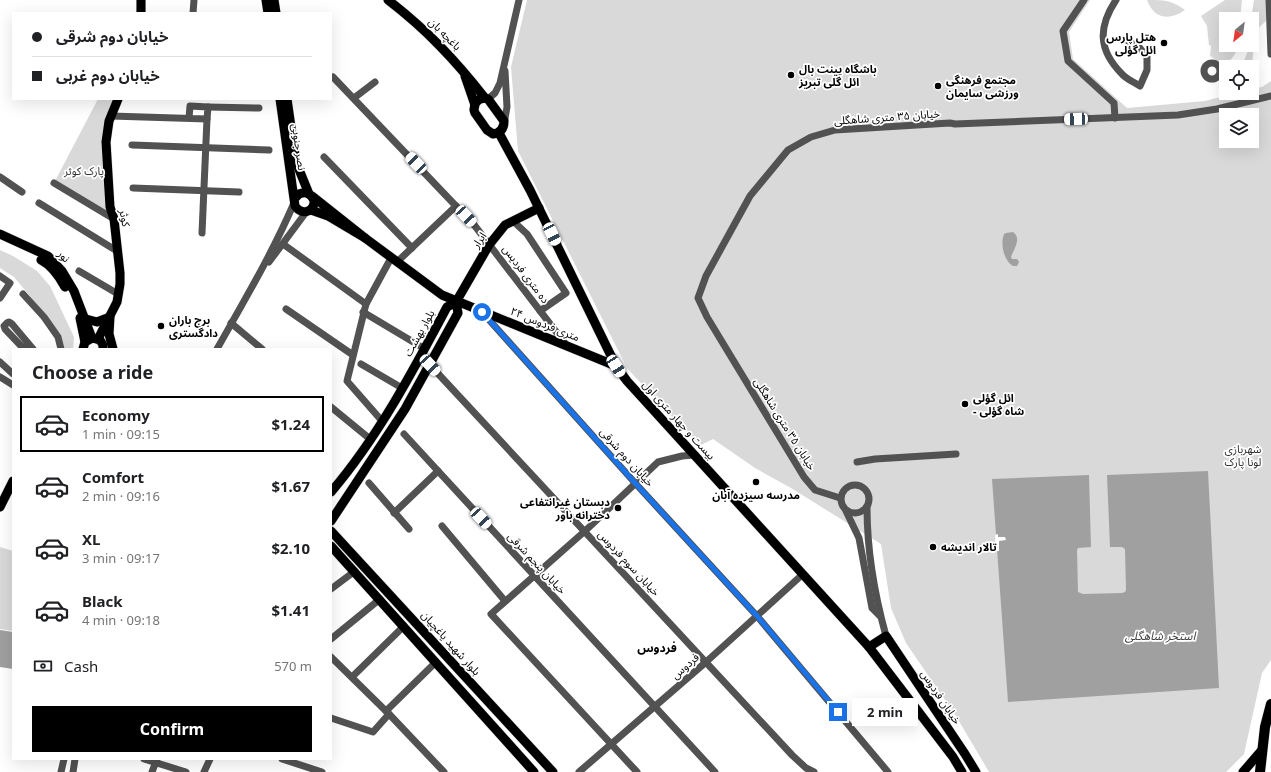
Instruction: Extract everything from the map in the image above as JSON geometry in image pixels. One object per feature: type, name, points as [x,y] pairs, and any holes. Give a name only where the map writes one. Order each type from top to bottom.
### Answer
[{"type":"highway","points":[[1260,772],[1265,727],[1271,704]]},
{"type":"main road","points":[[140,12],[141,0]]},
{"type":"main road","points":[[266,0],[268,12]]},
{"type":"main road","points":[[274,0],[276,12]]},
{"type":"main road","name":"باغچه بان","points":[[388,0],[416,22],[447,52],[487,98]]},
{"type":"main road","points":[[464,71],[475,113],[487,130],[493,134],[501,129]]},
{"type":"main road","points":[[474,105],[477,100],[487,98]]},
{"type":"main road","name":"بیست و چهار متری اول","points":[[487,98],[502,118],[501,129],[616,366],[627,381],[869,647]]},
{"type":"main road","name":"کوثر","points":[[87,344],[110,317],[117,302],[120,273],[114,219],[110,207],[106,156],[107,131],[118,100]]},
{"type":"main road","name":"نصر جنوبی","points":[[280,100],[294,201]]},
{"type":"main road","name":"نصر جنوبی","points":[[287,100],[296,162],[311,195]]},
{"type":"main road","points":[[302,192],[311,195],[314,203],[309,211],[300,212],[295,206],[294,201],[296,196],[302,192]]},
{"type":"main road","name":"۲۴ متری فردوس","points":[[311,195],[365,238],[442,295],[616,366]]},
{"type":"main road","name":"ابرار","points":[[456,302],[490,245],[505,225],[539,208]]},
{"type":"main road","name":"۲۴ متری فردوس","points":[[309,211],[328,216],[365,238]]},
{"type":"main road","name":"نور","points":[[0,234],[48,256],[62,271],[74,291],[83,320]]},
{"type":"main road","name":"نور","points":[[0,240],[45,262],[61,281],[83,320]]},
{"type":"main road","points":[[332,518],[405,409],[458,313],[456,302]]},
{"type":"main road","name":"بلوار بهشت","points":[[332,491],[350,468],[382,421],[425,349],[447,307],[456,302]]},
{"type":"main road","points":[[104,348],[102,342],[87,344],[83,320],[97,322],[110,317],[109,334],[113,348]]},
{"type":"main road","points":[[0,507],[12,483]]},
{"type":"main road","name":"بلوار شهید یاغچیان","points":[[332,531],[553,772]]},
{"type":"main road","points":[[332,547],[534,772]]},
{"type":"main road","points":[[886,636],[869,647],[953,757],[962,772]]},
{"type":"main road","name":"خیابان فردوس","points":[[886,636],[976,772]]},
{"type":"main road","points":[[493,726],[502,717]]},
{"type":"main road","points":[[1243,772],[1262,750]]},
{"type":"street","points":[[193,12],[194,0]]},
{"type":"street","points":[[487,98],[495,93],[500,83],[519,0]]},
{"type":"street","points":[[1084,0],[1063,31],[1068,61],[1114,103],[1115,118]]},
{"type":"street","points":[[1116,0],[1106,17],[1103,29],[1103,42],[1109,58],[1122,75],[1140,86],[1147,70],[1147,56],[1139,47],[1128,41]]},
{"type":"street","points":[[1269,0],[1271,54]]},
{"type":"street","points":[[501,129],[507,107],[504,65]]},
{"type":"street","name":"ده متری فردیس","points":[[333,77],[475,226],[567,346]]},
{"type":"street","points":[[354,98],[375,82]]},
{"type":"street","name":"خیابان ۳۵ متری شاهگلی","points":[[840,498],[816,490],[804,477],[707,317],[698,298],[706,276],[750,196],[788,150],[811,137],[835,130],[950,123],[1178,115],[1271,96]]},
{"type":"street","points":[[190,118],[190,103],[208,107],[259,108]]},
{"type":"street","points":[[202,233],[208,107]]},
{"type":"street","points":[[111,116],[208,119]]},
{"type":"street","points":[[132,145],[269,150]]},
{"type":"street","points":[[324,157],[412,248]]},
{"type":"street","points":[[0,177],[22,192]]},
{"type":"street","points":[[54,183],[114,219]]},
{"type":"street","points":[[133,188],[240,192]]},
{"type":"street","points":[[218,348],[282,230],[294,201]]},
{"type":"street","points":[[39,203],[117,251]]},
{"type":"street","points":[[382,421],[347,381],[363,312],[366,304],[394,260],[412,248],[456,206]]},
{"type":"street","points":[[257,278],[309,211]]},
{"type":"street","points":[[513,221],[527,234],[566,293],[540,311]]},
{"type":"street","points":[[283,244],[366,304]]},
{"type":"street","points":[[79,271],[118,294]]},
{"type":"street","points":[[0,276],[10,283],[0,298]]},
{"type":"street","points":[[23,294],[44,317],[58,337],[61,348]]},
{"type":"street","points":[[286,309],[353,355]]},
{"type":"street","points":[[363,312],[425,349]]},
{"type":"street","name":"خیابان دوم شرقی","points":[[482,312],[757,616],[888,772]]},
{"type":"street","points":[[23,348],[5,329],[4,326],[7,323],[9,322],[12,324],[32,348]]},
{"type":"street","points":[[231,323],[261,348]]},
{"type":"street","points":[[0,362],[12,373]]},
{"type":"street","points":[[361,364],[402,388]]},
{"type":"street","name":"خیابان سوم فردوس","points":[[430,365],[806,770],[814,772]]},
{"type":"street","points":[[0,377],[12,384]]},
{"type":"street","points":[[332,408],[370,439]]},
{"type":"street","name":"خیابان پنجم شرقی","points":[[404,434],[714,772]]},
{"type":"street","points":[[857,462],[875,459],[956,454]]},
{"type":"street","points":[[637,772],[490,614],[585,531],[658,462],[682,456],[694,455]]},
{"type":"street","points":[[394,513],[438,471]]},
{"type":"street","points":[[369,484],[409,529]]},
{"type":"street","points":[[880,616],[872,608],[859,538],[840,498],[841,493],[850,485],[859,485],[863,487],[868,494],[869,503],[867,507],[867,534],[880,616],[886,636]]},
{"type":"street","points":[[846,511],[855,513],[864,510],[867,507]]},
{"type":"street","points":[[442,526],[505,601]]},
{"type":"street","points":[[332,588],[355,571]]},
{"type":"street","name":"فردوس","points":[[579,772],[706,662],[803,574]]},
{"type":"street","points":[[332,638],[380,599]]},
{"type":"street","points":[[352,677],[404,626]]},
{"type":"street","points":[[332,658],[388,712],[444,772]]},
{"type":"street","points":[[332,718],[373,732],[388,712],[436,662]]},
{"type":"street","points":[[61,772],[64,760]]},
{"type":"street","points":[[73,772],[76,760]]},
{"type":"street","points":[[204,772],[210,760]]},
{"type":"street","points":[[285,760],[322,772]]},
{"type":"street","points":[[152,772],[156,761],[186,772]]},
{"type":"green space","name":"ائل گؤلی - شاه گؤلی","points":[[527,0],[1090,0],[1069,32],[1073,59],[1127,108],[1205,101],[1219,97],[1219,100],[1259,100],[1259,88],[1271,81],[1271,660],[1262,673],[1244,754],[1226,772],[989,772],[956,716],[906,643],[891,608],[881,544],[791,488],[755,468],[713,439],[699,446],[627,368],[518,151],[511,67]]},
{"type":"green space","points":[[1147,0],[1167,1],[1176,4],[1185,10],[1173,16],[1163,16],[1154,11]]},
{"type":"green space","points":[[1225,0],[1242,0],[1241,12],[1219,12],[1219,52],[1236,52],[1230,60],[1219,60],[1219,62],[1210,56],[1211,46],[1209,45],[1207,26],[1201,16]]},
{"type":"green space","points":[[1254,0],[1266,0],[1266,21],[1259,27],[1259,12],[1252,12]]},
{"type":"green space","points":[[1247,52],[1253,52],[1253,60],[1244,60]]},
{"type":"green space","name":"پارک کوثر","points":[[97,100],[117,100],[110,116],[109,206],[106,212],[55,181]]},
{"type":"green space","points":[[0,250],[37,271],[50,286],[74,337],[73,348],[63,348],[30,296],[14,277],[0,268]]},
{"type":"green space","points":[[0,547],[12,551],[12,631],[0,629]]},
{"type":"water","points":[[1013,232],[1016,234],[1017,240],[1011,257],[1012,259],[1017,259],[1019,262],[1017,266],[1013,266],[1007,260],[1002,243],[1004,234]]},
{"type":"water","name":"استخر شاهگلی","points":[[1208,471],[1219,688],[1008,702],[992,479],[1089,475],[1091,547],[1078,548],[1077,550],[1078,592],[1083,594],[1122,593],[1126,590],[1125,549],[1122,547],[1110,547],[1107,475]]},
{"type":"water","points":[[0,630],[12,632],[12,669],[0,667]]},
{"type":"pier","points":[[998,534],[998,537],[1005,537],[1006,540],[999,541],[999,551],[996,551],[995,535]]},
{"type":"place","name":"هتل پارس ائل گؤلی","points":[[1164,43]]},
{"type":"place","name":"باشگاه پینت بال ائل گلی تبریز","points":[[791,75]]},
{"type":"place","name":"مجتمع فرهنگی ورزشی سایمان","points":[[938,86]]},
{"type":"place","name":"برج باران دادگستری","points":[[161,326]]},
{"type":"place","name":"ائل گؤلی - شاه گؤلی","points":[[965,404]]},
{"type":"place","name":"مدرسه سیزده آبان","points":[[756,482]]},
{"type":"place","name":"دبستان غیرانتفاعی دخترانه باور","points":[[618,508]]},
{"type":"place","name":"تالار اندیشه","points":[[933,547]]},
{"type":"district","name":"فردوس","points":[[657,648]]},
{"type":"route","points":[[482,312],[757,616],[838,712]]},
{"type":"park label","name":"شهربازی لونا پارک","points":[[1243,455]]}]
